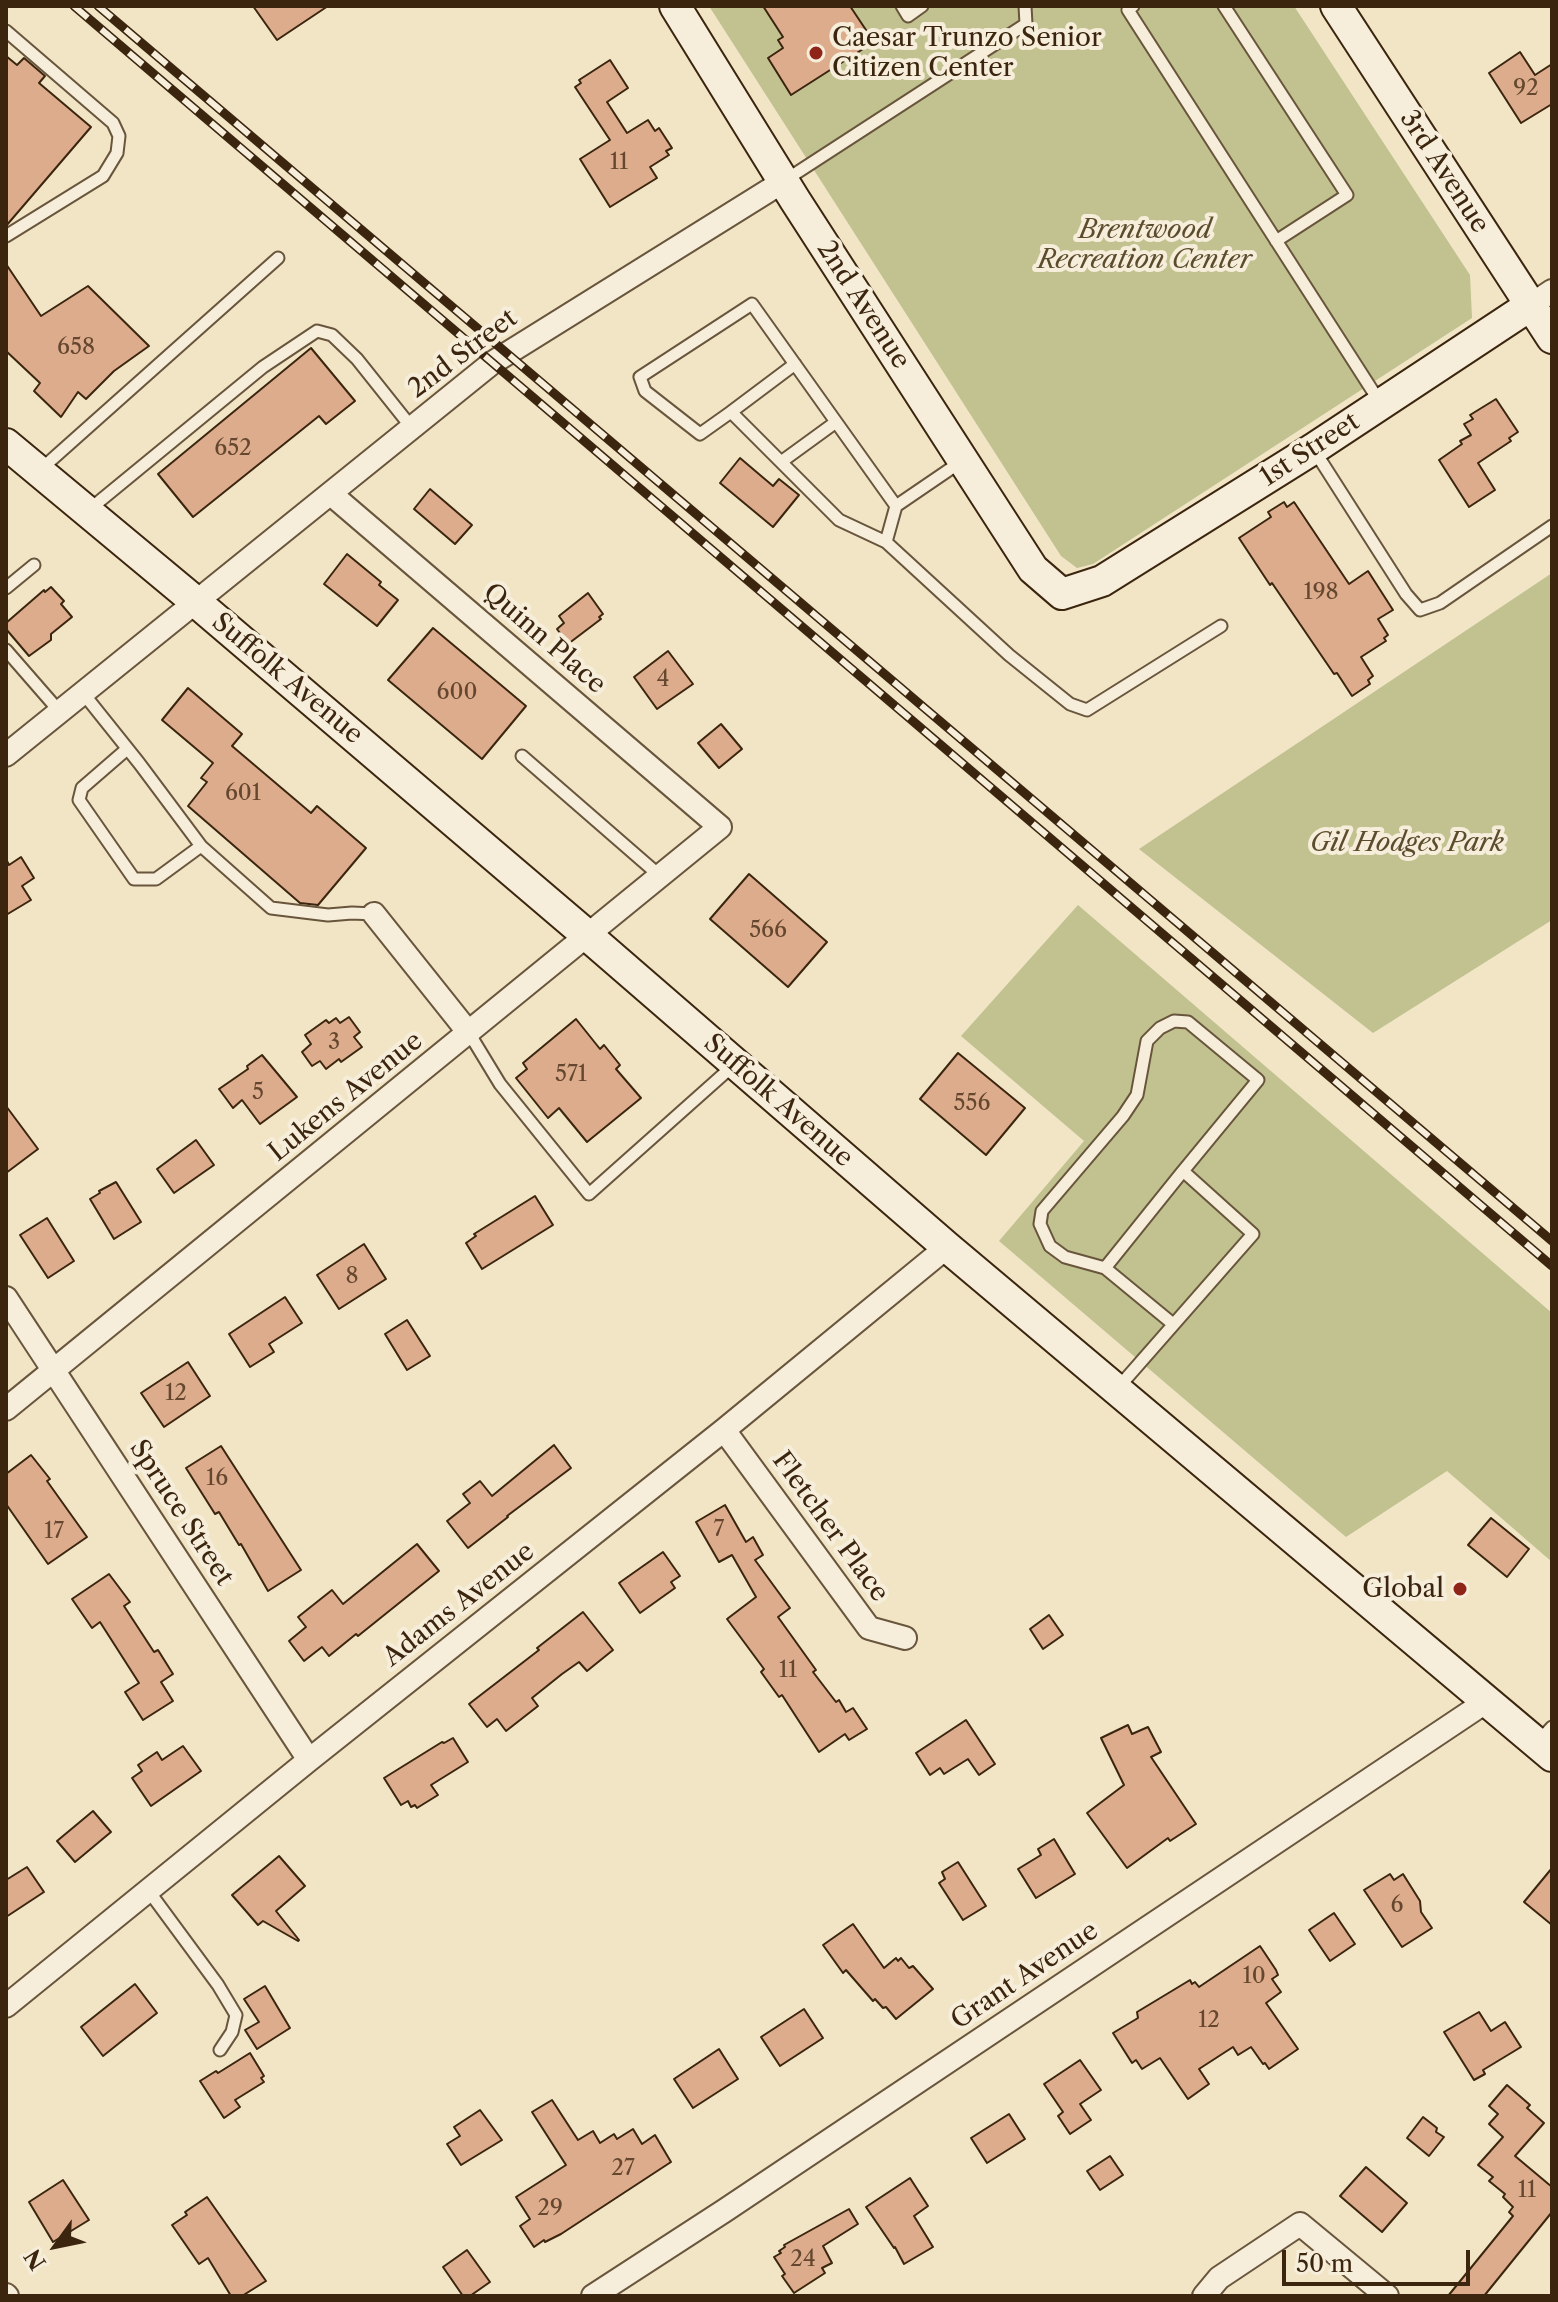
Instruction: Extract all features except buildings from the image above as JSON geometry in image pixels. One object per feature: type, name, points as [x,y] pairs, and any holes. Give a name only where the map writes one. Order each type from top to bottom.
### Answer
[{"type":"main road","name":"2nd Avenue","points":[[675,6],[1033,569],[1062,594]]},
{"type":"main road","name":"3rd Avenue","points":[[1336,6],[1542,298],[1552,338]]},
{"type":"main road","name":"1st Street","points":[[1062,594],[1102,581],[1313,449],[1542,298]]},
{"type":"main road","name":"Suffolk Avenue","points":[[6,444],[588,936],[947,1247],[1487,1701],[1547,1742]]},
{"type":"street","name":"2nd Street","points":[[6,755],[506,353],[784,181]]},
{"type":"street","name":"Quinn Place","points":[[331,494],[720,827]]},
{"type":"street","name":"Lukens Avenue","points":[[6,1409],[720,827]]},
{"type":"street","points":[[374,914],[469,1033]]},
{"type":"street","name":"Adams Avenue","points":[[6,2006],[148,1889],[724,1430],[947,1247]]},
{"type":"street","name":"Spruce Street","points":[[6,1298],[309,1760]]},
{"type":"street","name":"Fletcher Place","points":[[724,1430],[869,1628],[905,1638]]},
{"type":"street","name":"Grant Avenue","points":[[593,2296],[1487,1701]]},
{"type":"street","points":[[1204,2296],[1219,2278],[1300,2224],[1387,2296]]},
{"type":"lane","points":[[902,6],[908,16],[922,6]]},
{"type":"lane","points":[[784,181],[1026,24],[1025,6]]},
{"type":"lane","points":[[1133,6],[1128,10],[1381,404]]},
{"type":"lane","points":[[1224,6],[1347,195],[1276,241]]},
{"type":"lane","points":[[6,31],[113,123],[119,136],[117,153],[103,176],[6,236]]},
{"type":"lane","points":[[39,471],[278,258]]},
{"type":"lane","points":[[795,364],[700,434],[645,391],[640,377],[752,304],[795,364],[896,506]]},
{"type":"lane","points":[[87,512],[263,367],[317,331],[332,335],[357,359],[412,428]]},
{"type":"lane","points":[[731,412],[839,520],[886,542],[1009,655],[1070,704],[1087,710],[1221,626]]},
{"type":"lane","points":[[781,462],[836,422]]},
{"type":"lane","points":[[1313,449],[1406,594],[1420,610],[1440,603],[1552,526]]},
{"type":"lane","points":[[886,542],[896,506],[963,461]]},
{"type":"lane","points":[[6,588],[34,565]]},
{"type":"lane","points":[[6,650],[60,712]]},
{"type":"lane","points":[[83,693],[201,846],[271,908],[328,915],[374,914]]},
{"type":"lane","points":[[127,749],[82,788],[79,800],[134,879],[156,879],[201,846]]},
{"type":"lane","points":[[522,756],[660,876]]},
{"type":"lane","points":[[1105,1268],[1258,1080],[1188,1022],[1174,1021],[1160,1028],[1147,1041],[1137,1095],[1123,1116],[1042,1211],[1040,1224],[1050,1246],[1065,1257],[1105,1268],[1173,1324]]},
{"type":"lane","points":[[469,1033],[500,1084],[589,1194],[735,1064]]},
{"type":"lane","points":[[1117,1390],[1253,1234],[1183,1171]]},
{"type":"lane","points":[[148,1889],[218,1985],[236,2015],[232,2032],[220,2050]]},
{"type":"green space","name":"Brentwood Recreation Center","points":[[709,6],[1294,6],[1470,275],[1472,318],[1093,564],[1077,568],[1061,556]]},
{"type":"green space","name":"Gil Hodges Park","points":[[1552,573],[1552,920],[1373,1033],[1139,849]]},
{"type":"green space","points":[[1078,905],[1552,1313],[1552,1562],[1447,1471],[1346,1537],[999,1241],[1084,1141],[961,1036]]},
{"type":"railway","points":[[74,6],[1552,1266]]},
{"type":"railway","points":[[98,6],[1552,1241]]},
{"type":"place","name":"Caesar Trunzo Senior Citizen Center","points":[[816,53]]},
{"type":"place","name":"Global","points":[[1460,1589]]}]
